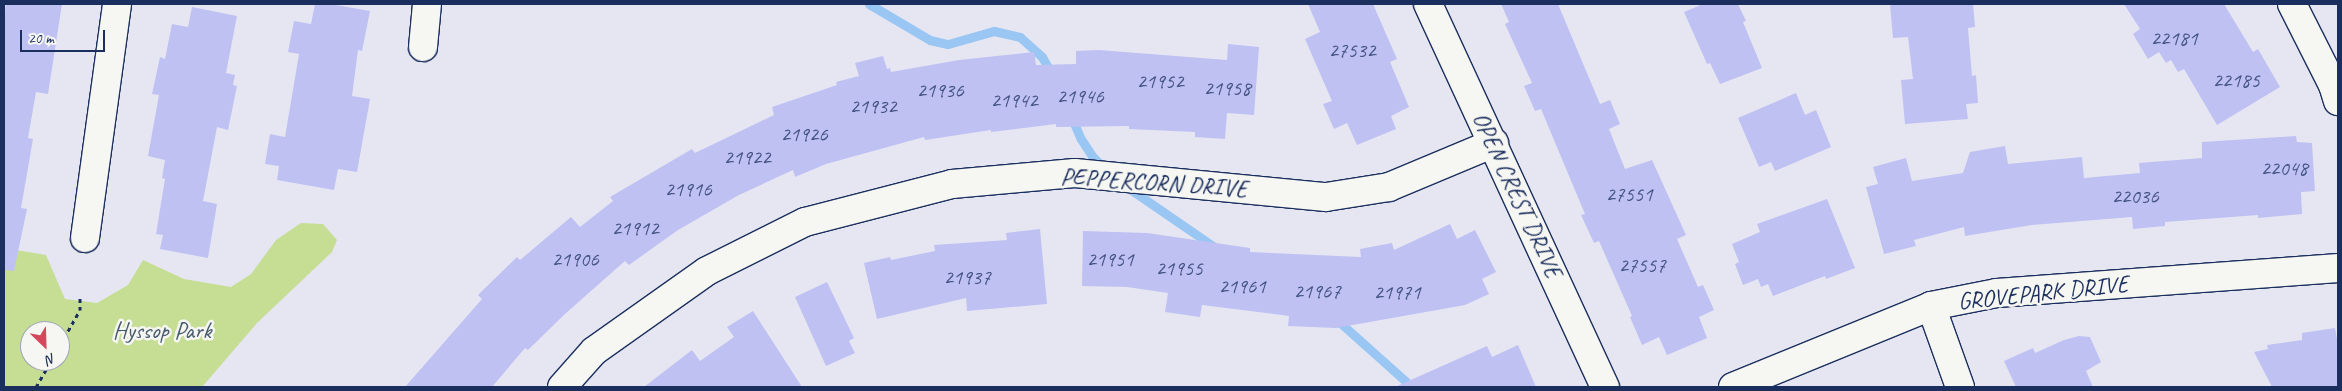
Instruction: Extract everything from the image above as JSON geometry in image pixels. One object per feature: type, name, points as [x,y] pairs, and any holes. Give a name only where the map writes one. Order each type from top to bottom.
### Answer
[{"type":"street","points":[[84,238],[117,4]]},
{"type":"street","points":[[423,47],[427,4]]},
{"type":"street","name":"OPEN CREST DRIVE","points":[[1428,4],[1494,143],[1605,387]]},
{"type":"street","points":[[2292,4],[2333,85],[2338,101]]},
{"type":"street","name":"PEPPERCORN DRIVE","points":[[562,387],[594,351],[706,271],[806,222],[952,184],[1075,173],[1326,197],[1389,187],[1494,143]]},
{"type":"street","name":"GROVEPARK DRIVE","points":[[1733,387],[1931,306],[1997,293],[2338,268]]},
{"type":"street","points":[[1931,306],[1960,387]]},
{"type":"path","points":[[70,328],[80,310],[80,295]]},
{"type":"path","points":[[36,387],[45,371]]},
{"type":"green space","name":"Hyssop Park","points":[[301,223],[323,224],[337,240],[332,252],[257,323],[202,387],[4,387],[4,248],[46,255],[65,299],[97,303],[128,285],[143,260],[184,279],[231,287],[251,274],[276,240]]},
{"type":"building","points":[[6,4],[62,4],[48,94],[36,92],[28,138],[33,139],[21,208],[27,209],[14,271],[4,270],[4,17]]},
{"type":"building","points":[[315,4],[330,4],[370,11],[362,51],[358,50],[352,96],[370,99],[357,172],[338,169],[334,190],[277,180],[279,166],[265,164],[270,134],[285,137],[299,54],[288,52],[294,21],[311,24]]},
{"type":"building","points":[[1308,4],[1373,4],[1397,59],[1390,62],[1409,107],[1391,116],[1396,129],[1357,145],[1347,123],[1334,129],[1323,104],[1332,101],[1305,39],[1320,32]]},
{"type":"building","points":[[1501,4],[1558,4],[1600,104],[1610,100],[1620,124],[1609,129],[1625,169],[1652,160],[1686,235],[1677,239],[1698,287],[1703,285],[1714,310],[1699,317],[1707,338],[1667,355],[1659,337],[1642,345],[1630,317],[1632,316],[1599,241],[1594,243],[1581,215],[1585,214],[1541,109],[1535,111],[1524,86],[1532,83],[1505,24],[1509,22]]},
{"type":"building","points":[[1703,4],[1738,4],[1746,21],[1743,22],[1762,68],[1720,84],[1710,63],[1707,64],[1684,12]]},
{"type":"building","points":[[1890,4],[1973,4],[1975,27],[1968,28],[1972,76],[1976,75],[1978,103],[1966,104],[1968,119],[1905,124],[1901,80],[1913,79],[1908,37],[1893,38]]},
{"type":"building","points":[[2124,4],[2224,4],[2253,52],[2258,49],[2280,87],[2217,125],[2184,69],[2178,72],[2171,60],[2166,63],[2159,52],[2148,59],[2133,34],[2140,29]]},
{"type":"building","points":[[192,7],[237,16],[226,73],[235,75],[233,85],[237,86],[228,130],[217,127],[203,201],[217,204],[208,258],[160,249],[163,235],[156,234],[165,179],[162,178],[165,160],[148,156],[159,95],[152,94],[160,57],[165,59],[172,24],[188,27]]},
{"type":"building","points":[[1228,44],[1259,47],[1254,115],[1227,113],[1225,139],[1195,137],[1195,132],[1129,129],[1129,126],[1056,127],[1056,124],[991,132],[991,130],[925,140],[924,137],[826,164],[795,177],[793,170],[739,195],[678,230],[629,265],[625,261],[566,313],[528,350],[525,348],[492,387],[405,387],[482,299],[478,295],[517,257],[520,260],[571,217],[580,227],[613,201],[610,197],[692,149],[695,153],[774,115],[772,107],[837,85],[836,82],[859,76],[855,63],[883,56],[887,69],[890,68],[891,72],[959,60],[1034,52],[1036,65],[1076,64],[1076,51],[1099,50],[1227,60]]},
{"type":"building","points":[[1796,93],[1805,115],[1816,110],[1831,147],[1775,171],[1771,162],[1759,167],[1738,118]]},
{"type":"building","points":[[2296,136],[2297,142],[2312,143],[2315,191],[2301,192],[2302,214],[2258,218],[2258,215],[2165,222],[2165,226],[2133,229],[2132,217],[2032,225],[1965,236],[1964,227],[1914,240],[1916,246],[1884,254],[1866,187],[1878,184],[1873,167],[1906,158],[1912,181],[1963,173],[1970,152],[2005,146],[2008,164],[2082,157],[2084,178],[2140,173],[2139,163],[2202,158],[2202,142]]},
{"type":"building","points":[[1827,199],[1855,268],[1826,279],[1825,276],[1773,296],[1768,284],[1761,287],[1758,279],[1743,285],[1735,264],[1739,262],[1732,244],[1760,232],[1757,224]]},
{"type":"building","points":[[1450,224],[1457,239],[1475,230],[1496,272],[1482,279],[1489,294],[1465,305],[1336,328],[1288,326],[1289,316],[1202,305],[1200,317],[1165,312],[1168,293],[1127,287],[1082,286],[1083,231],[1147,233],[1250,248],[1250,252],[1361,257],[1360,249],[1392,243],[1394,250]]},
{"type":"building","points":[[1040,229],[1047,304],[967,311],[966,298],[877,319],[864,263],[890,257],[891,260],[935,251],[934,245],[1007,240],[1006,233]]},
{"type":"building","points":[[827,282],[854,338],[849,341],[855,353],[826,366],[795,297]]},
{"type":"building","points":[[753,311],[802,387],[644,387],[692,350],[700,361],[734,337],[727,327]]},
{"type":"building","points":[[2335,328],[2338,345],[2338,387],[2272,387],[2254,352],[2268,349],[2267,345],[2302,340],[2302,333]]},
{"type":"building","points":[[2079,336],[2090,337],[2101,362],[2086,371],[2093,387],[2016,387],[2004,361],[2033,348],[2035,353],[2064,340]]},
{"type":"building","points":[[1518,345],[1536,387],[1395,387],[1487,346],[1492,357]]},
{"type":"waterway","points":[[869,4],[930,40],[948,44],[994,31],[1020,37],[1042,57],[1052,74]]},
{"type":"waterway","points":[[1071,116],[1081,139],[1092,156],[1105,169]]},
{"type":"waterway","points":[[1127,187],[1213,246]]},
{"type":"waterway","points":[[1336,319],[1412,387]]}]
